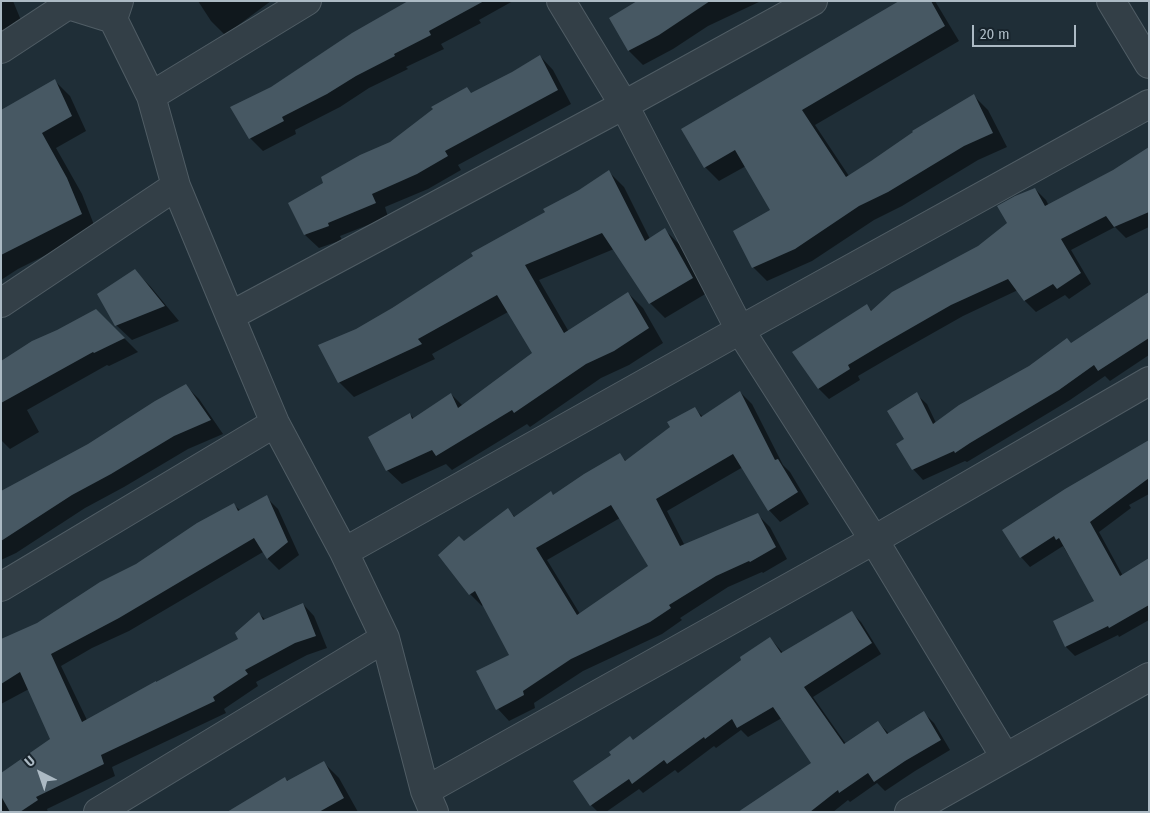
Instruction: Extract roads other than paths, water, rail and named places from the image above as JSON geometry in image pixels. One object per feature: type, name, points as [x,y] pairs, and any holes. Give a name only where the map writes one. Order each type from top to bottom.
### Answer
[{"type":"street","points":[[151,96],[308,1]]},
{"type":"street","points":[[561,1],[624,105],[740,330],[874,540],[1005,757]]},
{"type":"street","points":[[230,316],[814,1]]},
{"type":"street","points":[[1111,1],[1149,64]]},
{"type":"street","points":[[1,49],[68,3],[116,10],[151,96],[176,186],[275,423],[344,552],[385,638],[429,801],[1149,381]]},
{"type":"street","points":[[344,552],[1149,104]]},
{"type":"street","points":[[1,303],[176,186]]},
{"type":"street","points":[[1,587],[275,423]]},
{"type":"street","points":[[98,812],[385,638]]},
{"type":"street","points":[[909,812],[1149,677]]}]
